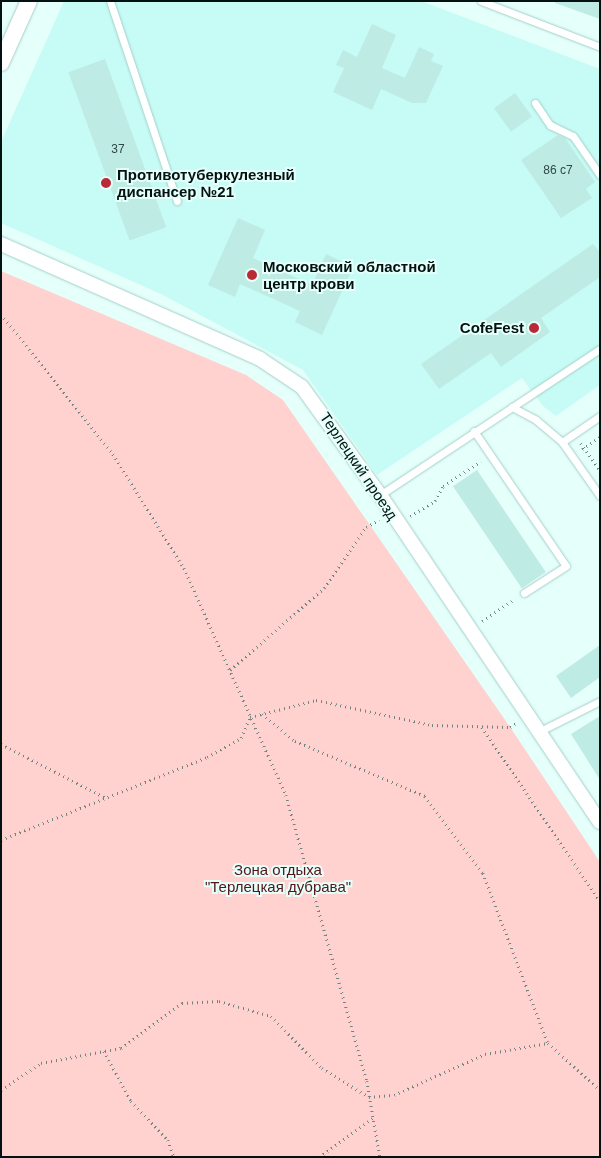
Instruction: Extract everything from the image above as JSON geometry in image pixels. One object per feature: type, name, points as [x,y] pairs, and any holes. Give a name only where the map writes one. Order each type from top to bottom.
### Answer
[{"type":"street","points":[[1,63],[29,1]]},
{"type":"street","name":"Терлецкий проезд","points":[[1,244],[260,359],[286,375],[314,400],[380,495],[468,630],[600,822]]},
{"type":"lane","points":[[110,1],[177,201]]},
{"type":"lane","points":[[481,1],[600,47]]},
{"type":"lane","points":[[535,103],[550,125],[573,136],[600,175]]},
{"type":"lane","points":[[380,495],[600,349]]},
{"type":"lane","points":[[512,407],[536,420],[562,442],[600,496]]},
{"type":"lane","points":[[562,442],[600,416]]},
{"type":"lane","points":[[474,431],[566,566],[524,593]]},
{"type":"lane","points":[[538,732],[600,701]]},
{"type":"path","points":[[1,314],[112,454],[184,568],[230,670],[286,795],[369,1097],[380,1157]]},
{"type":"path","points":[[574,434],[600,470]]},
{"type":"path","points":[[572,456],[600,437]]},
{"type":"path","points":[[408,517],[435,501],[443,486],[491,455]]},
{"type":"path","points":[[230,670],[324,588],[366,527],[376,520],[383,525]]},
{"type":"path","points":[[468,630],[524,593]]},
{"type":"path","points":[[250,717],[316,700],[432,725],[510,728],[527,716]]},
{"type":"path","points":[[262,714],[294,741],[425,796],[483,873],[548,1043],[600,1090]]},
{"type":"path","points":[[1,840],[207,757],[241,738],[250,717]]},
{"type":"path","points":[[482,727],[600,901]]},
{"type":"path","points":[[1,744],[106,798]]},
{"type":"path","points":[[1,1090],[41,1062],[121,1048],[182,1003],[219,1001],[271,1016],[322,1068],[369,1097],[394,1095],[485,1054],[548,1043]]},
{"type":"path","points":[[104,1051],[131,1102],[168,1140],[174,1157]]},
{"type":"path","points":[[319,1157],[373,1118]]},
{"type":"shaded area","points":[[64,1],[421,1],[600,69],[600,385],[556,416],[543,406],[522,378],[377,475],[303,370],[161,294],[1,223],[1,142]]},
{"type":"green space","name":"Зона отдыха \"Терлецкая дубрава\"","points":[[1,271],[246,375],[283,400],[510,727],[600,862],[600,1157],[1,1157]]},
{"type":"building","points":[[555,1],[600,1],[600,19],[555,3]]},
{"type":"building","points":[[372,24],[396,35],[382,68],[405,78],[419,47],[434,54],[431,61],[443,66],[426,103],[412,103],[381,89],[372,110],[333,92],[344,68],[336,65],[343,50],[357,57]]},
{"type":"building","points":[[105,59],[166,227],[130,241],[68,72]]},
{"type":"building","points":[[515,93],[532,116],[511,132],[494,108]]},
{"type":"building","points":[[558,135],[565,138],[595,182],[586,189],[592,198],[561,218],[521,160]]},
{"type":"building","name":"Московский областной центр крови","points":[[238,218],[265,230],[253,258],[312,285],[326,254],[353,267],[322,335],[295,322],[300,311],[240,284],[235,297],[208,285]]},
{"type":"building","points":[[593,244],[600,252],[600,277],[541,318],[550,332],[501,367],[491,353],[439,389],[421,364]]},
{"type":"building","points":[[477,470],[546,572],[522,588],[453,486]]},
{"type":"building","points":[[600,645],[600,677],[571,698],[556,676]]},
{"type":"building","points":[[600,716],[600,780],[571,734]]},
{"type":"place","name":"Противотуберкулезный диспансер №21","points":[[106,183]]},
{"type":"place","name":"Московский областной центр крови","points":[[252,275]]},
{"type":"place","name":"CofeFest","points":[[534,328]]}]
